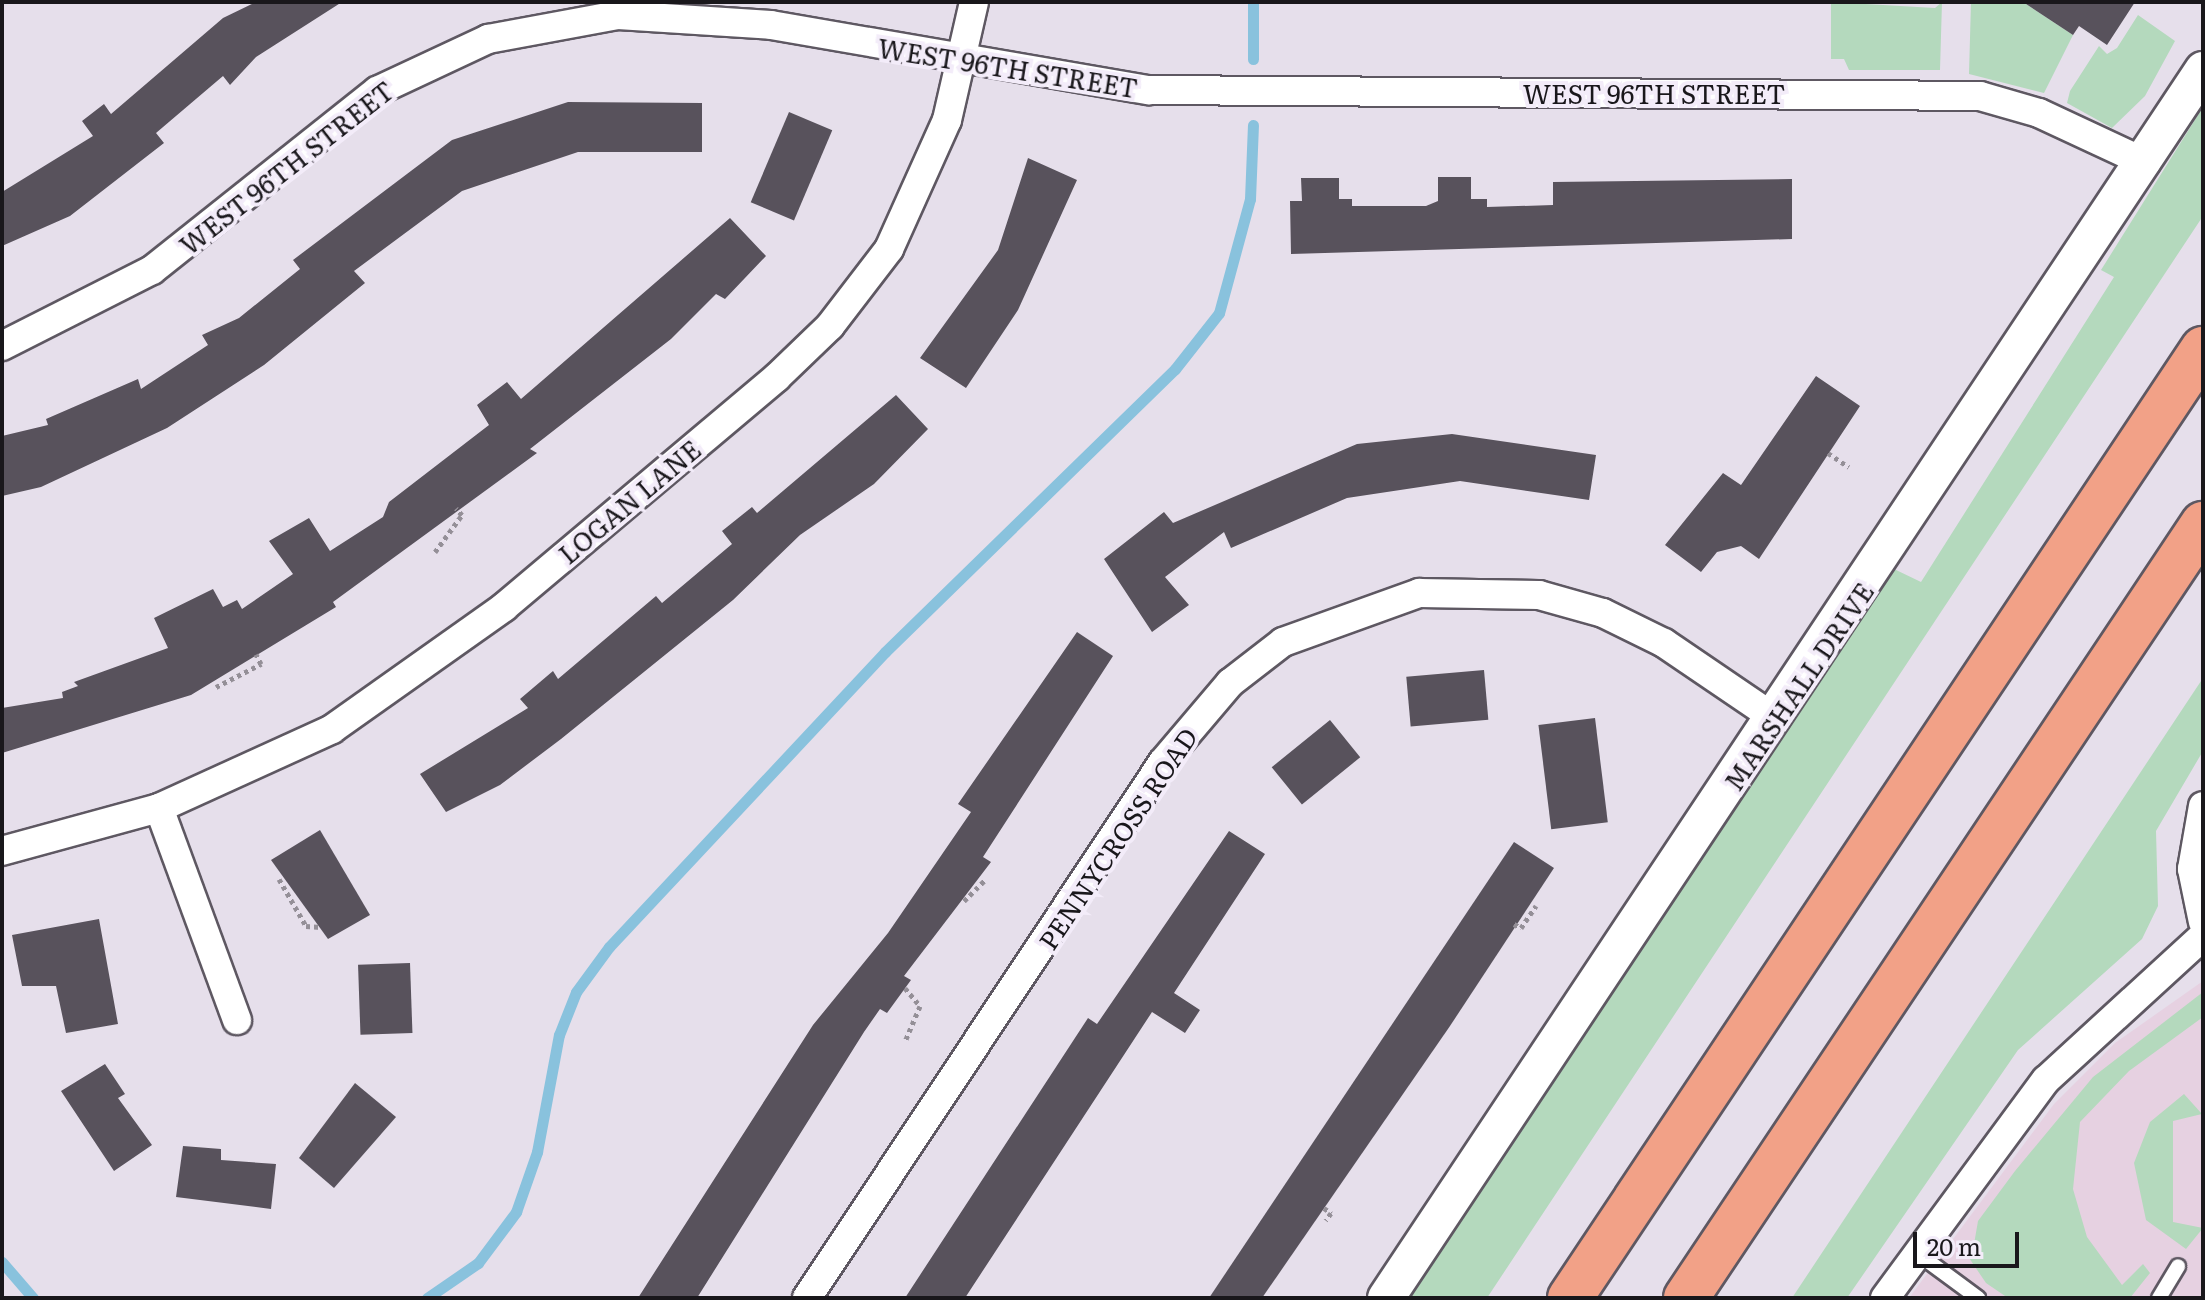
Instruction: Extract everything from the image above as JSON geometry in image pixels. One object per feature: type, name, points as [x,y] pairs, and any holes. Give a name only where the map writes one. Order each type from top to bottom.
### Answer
[{"type":"highway","points":[[1570,1298],[2201,350]]},
{"type":"highway","points":[[1686,1298],[2203,524]]},
{"type":"street","name":"LOGAN LANE","points":[[2,851],[159,808],[262,765],[393,691],[776,378],[838,317],[889,249],[926,178],[961,62],[974,2]]},
{"type":"street","name":"WEST 96TH STREET","points":[[2,346],[152,270],[377,91],[488,39],[618,15],[712,17],[1082,83],[1206,93],[1966,95],[2039,113],[2146,163]]},
{"type":"street","name":"MARSHALL DRIVE","points":[[1386,1298],[2146,163],[2203,70]]},
{"type":"street","name":"PENNYCROSS ROAD","points":[[807,1298],[1163,762],[1230,683],[1283,642],[1359,609],[1422,593],[1539,595],[1603,613],[1664,643],[1776,719]]},
{"type":"street","points":[[2203,806],[2192,869],[2203,922]]},
{"type":"street","points":[[159,808],[237,1020]]},
{"type":"street","points":[[1885,1298],[2046,1080],[2203,936]]},
{"type":"lane","points":[[1917,1253],[1978,1298]]},
{"type":"lane","points":[[2159,1298],[2178,1266]]},
{"type":"path","points":[[1828,453],[1849,467]]},
{"type":"path","points":[[435,552],[462,515],[456,508]]},
{"type":"path","points":[[216,687],[261,664],[256,654]]},
{"type":"path","points":[[279,879],[306,926],[321,927]]},
{"type":"path","points":[[964,901],[985,880]]},
{"type":"path","points":[[1514,924],[1521,928],[1536,906]]},
{"type":"path","points":[[905,988],[920,1006],[905,1042]]},
{"type":"path","points":[[1324,1208],[1331,1213],[1326,1220]]},
{"type":"shaded area","points":[[2203,981],[2203,1298],[1909,1298],[2054,1104],[2115,1043]]},
{"type":"green space","points":[[1831,2],[1935,8],[1942,2],[1940,70],[1849,70],[1844,59],[1831,59]]},
{"type":"green space","points":[[1971,2],[2023,2],[2073,35],[2044,93],[1969,74]]},
{"type":"green space","points":[[2138,15],[2175,41],[2145,96],[2112,128],[2067,103],[2070,91],[2099,46],[2107,54],[2117,48]]},
{"type":"green space","points":[[2203,107],[2203,216],[1487,1298],[1408,1298],[1894,569],[1921,582],[2114,277],[2101,270]]},
{"type":"green space","points":[[2203,678],[2203,751],[2156,831],[2158,906],[2142,939],[2018,1050],[1847,1298],[1792,1298]]},
{"type":"green space","points":[[2203,992],[2203,1017],[2129,1071],[2080,1122],[2073,1189],[2087,1237],[2122,1285],[2143,1264],[2150,1273],[2130,1298],[2008,1298],[1986,1283],[1965,1252],[1973,1250],[1978,1221],[2015,1171],[2093,1077]]},
{"type":"green space","points":[[2184,1094],[2202,1114],[2173,1121],[2173,1222],[2203,1228],[2186,1249],[2146,1220],[2134,1163],[2150,1122]]},
{"type":"building","points":[[256,2],[342,2],[256,57],[230,85],[223,76],[156,133],[164,143],[70,216],[2,246],[2,192],[93,136],[82,121],[104,104],[111,114],[223,18]]},
{"type":"building","points":[[2023,2],[2135,2],[2107,45],[2079,26],[2073,35]]},
{"type":"building","points":[[568,102],[702,103],[702,152],[578,152],[462,191],[354,271],[365,283],[264,365],[167,428],[41,487],[2,496],[2,436],[48,425],[46,419],[138,379],[141,389],[208,345],[202,335],[239,318],[300,269],[293,260],[452,140]]},
{"type":"building","points":[[789,112],[832,130],[794,221],[751,202]]},
{"type":"building","points":[[1028,158],[1077,180],[1018,310],[966,388],[920,358],[998,250]]},
{"type":"building","points":[[1438,177],[1471,177],[1471,199],[1487,199],[1487,207],[1553,205],[1553,182],[1792,179],[1792,239],[1291,254],[1290,201],[1302,201],[1301,178],[1339,178],[1339,199],[1352,199],[1352,206],[1426,206],[1438,201]]},
{"type":"building","points":[[730,218],[766,256],[725,299],[716,294],[671,339],[530,449],[537,453],[333,602],[336,607],[191,695],[2,753],[2,708],[63,698],[62,692],[78,686],[74,682],[168,648],[154,618],[213,589],[223,607],[237,600],[242,609],[293,574],[269,541],[309,518],[330,551],[383,517],[389,502],[489,425],[477,405],[507,382],[521,399]]},
{"type":"building","points":[[1816,376],[1860,406],[1759,559],[1741,546],[1717,552],[1701,572],[1665,545],[1723,473],[1741,485]]},
{"type":"building","points":[[896,395],[928,429],[874,484],[800,535],[733,600],[561,739],[500,785],[446,812],[420,774],[528,708],[520,699],[553,671],[558,679],[656,596],[662,603],[732,544],[722,531],[752,507],[757,513]]},
{"type":"building","points":[[1452,434],[1596,455],[1589,500],[1460,481],[1347,498],[1231,548],[1224,532],[1165,577],[1189,605],[1152,632],[1104,559],[1164,512],[1173,523],[1357,444]]},
{"type":"building","points":[[1077,632],[1113,656],[983,857],[991,862],[904,976],[911,980],[887,1013],[880,1009],[864,1032],[697,1298],[638,1298],[813,1025],[888,933],[971,812],[958,804]]},
{"type":"building","points":[[1484,670],[1488,720],[1411,727],[1406,677]]},
{"type":"building","points":[[1595,718],[1608,822],[1551,829],[1538,725]]},
{"type":"building","points":[[1330,720],[1360,757],[1302,805],[1272,767]]},
{"type":"building","points":[[320,830],[370,915],[328,939],[271,860]]},
{"type":"building","points":[[1229,831],[1265,854],[1174,993],[1200,1010],[1185,1033],[1152,1012],[965,1298],[905,1298],[1088,1018],[1097,1024]]},
{"type":"building","points":[[1514,842],[1554,868],[1450,1026],[1262,1298],[1209,1298]]},
{"type":"building","points":[[99,919],[118,1024],[66,1033],[56,986],[22,986],[12,935]]},
{"type":"building","points":[[410,963],[412,1033],[360,1035],[358,965]]},
{"type":"building","points":[[105,1064],[125,1094],[118,1098],[152,1145],[114,1171],[61,1091]]},
{"type":"building","points":[[355,1083],[396,1117],[334,1188],[299,1158]]},
{"type":"building","points":[[183,1146],[221,1149],[221,1160],[276,1164],[271,1209],[176,1197]]},
{"type":"waterway","points":[[1253,2],[1253,59]]},
{"type":"waterway","points":[[427,1298],[478,1263],[516,1212],[537,1152],[559,1035],[576,992],[609,947],[885,652],[1175,369],[1219,313],[1250,199],[1253,125]]},
{"type":"waterway","points":[[2,1262],[33,1298]]}]
